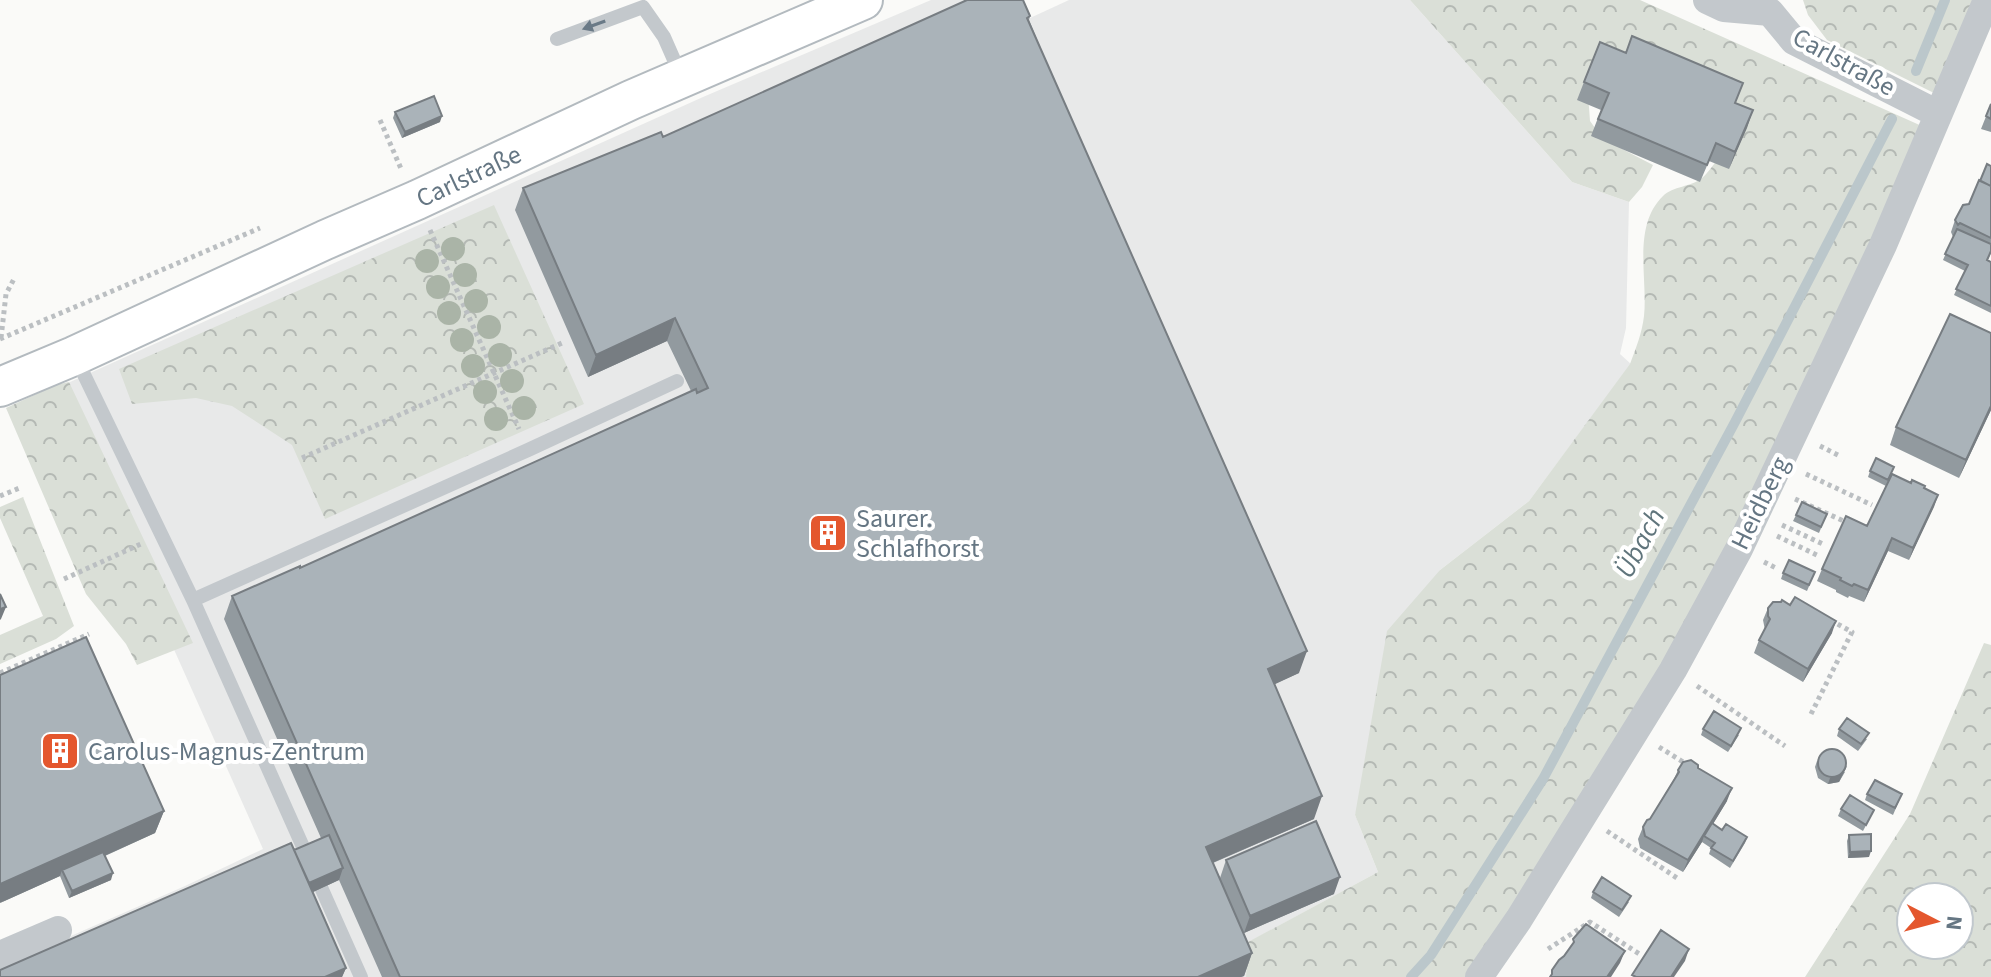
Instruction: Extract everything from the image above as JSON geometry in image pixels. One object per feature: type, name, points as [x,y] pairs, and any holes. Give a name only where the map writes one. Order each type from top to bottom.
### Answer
[{"type":"main road","name":"Carlstraße","points":[[0,387],[417,200],[631,100],[863,0]]},
{"type":"street","name":"Carlstraße","points":[[1707,0],[1724,8],[1773,6],[1794,41],[1938,114]]},
{"type":"street","name":"Heidberg","points":[[1479,977],[1519,919],[1673,670],[1753,518],[1888,233],[1987,0]]},
{"type":"street","points":[[0,955],[58,930]]},
{"type":"lane","points":[[557,39],[643,7],[664,37],[683,78]]},
{"type":"lane","points":[[74,356],[163,535],[361,977]]},
{"type":"lane","points":[[193,600],[677,381]]},
{"type":"path","points":[[380,120],[401,168]]},
{"type":"path","points":[[428,225],[528,450]]},
{"type":"path","points":[[1,338],[6,294],[15,277]]},
{"type":"path","points":[[302,458],[562,343]]},
{"type":"path","points":[[1774,474],[1872,505]]},
{"type":"path","points":[[1774,474],[1860,528]]},
{"type":"path","points":[[0,496],[22,487]]},
{"type":"path","points":[[1753,518],[1825,545]]},
{"type":"path","points":[[1753,518],[1819,556]]},
{"type":"path","points":[[64,579],[163,535]]},
{"type":"path","points":[[1811,714],[1852,632],[1828,619]]},
{"type":"path","points":[[0,673],[89,634]]},
{"type":"path","points":[[1673,670],[1785,746]]},
{"type":"path","points":[[1634,732],[1695,769]]},
{"type":"path","points":[[1583,815],[1677,878]]},
{"type":"path","points":[[1548,949],[1590,922],[1641,955]]},
{"type":"shaded area","points":[[931,0],[979,0],[1030,18],[1069,0],[1410,0],[1572,182],[1629,202],[1626,328],[1620,354],[1631,364],[1529,501],[1440,570],[1355,815],[1378,872],[1249,942],[1246,977],[0,977],[0,967],[263,849],[56,385],[70,382],[703,97]]},
{"type":"green space","points":[[1410,0],[1640,0],[1924,127],[1760,487],[1636,712],[1466,977],[1246,977],[1248,942],[1378,872],[1355,815],[1387,631],[1440,570],[1529,501],[1630,364],[1643,322],[1644,237],[1653,208],[1667,193],[1702,178],[1718,159],[1588,94],[1590,121],[1603,139],[1653,165],[1642,187],[1629,202],[1572,182]]},
{"type":"green space","points":[[1803,0],[1975,0],[1936,94],[1827,40],[1808,15]]},
{"type":"green space","points":[[494,205],[584,404],[325,519],[292,445],[232,406],[196,398],[132,404],[119,369]]},
{"type":"green space","points":[[69,382],[193,643],[137,665],[126,644],[86,594],[6,408]]},
{"type":"green space","points":[[23,497],[74,626],[56,639],[0,664],[0,635],[43,616],[0,518],[0,507]]},
{"type":"green space","points":[[1984,643],[1991,645],[1991,977],[1805,977],[1910,814]]},
{"type":"building","name":"Saurer. Schlafhorst","points":[[967,0],[1023,0],[1030,16],[1027,18],[1307,651],[1268,669],[1322,796],[1206,847],[1252,953],[1198,977],[400,977],[232,596],[696,389],[697,393],[708,388],[675,318],[596,355],[523,188],[661,132],[663,137]]},
{"type":"building","points":[[1632,36],[1743,83],[1735,103],[1753,110],[1735,152],[1716,143],[1707,165],[1598,119],[1609,93],[1584,82],[1600,42],[1626,53]]},
{"type":"building","points":[[434,96],[442,116],[405,132],[395,112]]},
{"type":"building","points":[[1987,164],[1991,166],[1991,186],[1980,181]]},
{"type":"building","points":[[1979,180],[1991,186],[1991,238],[1960,223],[1958,225],[1955,220],[1963,205],[1969,204]]},
{"type":"building","points":[[1957,229],[1991,244],[1987,260],[1991,262],[1991,306],[1956,289],[1968,265],[1945,254]]},
{"type":"building","points":[[1950,314],[1991,333],[1991,406],[1966,460],[1896,427]]},
{"type":"building","points":[[1876,458],[1894,467],[1888,480],[1870,471]]},
{"type":"building","points":[[1892,474],[1911,483],[1912,480],[1938,495],[1913,548],[1892,538],[1868,590],[1854,584],[1852,586],[1822,569],[1846,516],[1867,526]]},
{"type":"building","points":[[1802,502],[1827,514],[1821,527],[1796,515]]},
{"type":"building","points":[[1789,560],[1815,572],[1809,585],[1783,573]]},
{"type":"building","points":[[0,594],[6,607],[0,609]]},
{"type":"building","points":[[1795,597],[1836,621],[1808,669],[1759,640],[1770,619],[1768,608],[1773,602],[1782,600],[1790,605]]},
{"type":"building","name":"Carolus-Magnus-Zentrum","points":[[86,637],[164,811],[0,884],[0,675]]},
{"type":"building","points":[[1714,711],[1741,728],[1731,746],[1703,729]]},
{"type":"building","points":[[1847,718],[1869,733],[1861,744],[1839,729]]},
{"type":"building","points":[[1832,749],[1842,753],[1846,763],[1842,773],[1832,777],[1822,773],[1818,763],[1822,753]]},
{"type":"building","points":[[1691,760],[1698,768],[1732,788],[1688,860],[1645,836],[1643,827],[1683,762]]},
{"type":"building","points":[[1875,780],[1902,794],[1895,808],[1867,794]]},
{"type":"building","points":[[1850,795],[1874,810],[1866,825],[1841,809]]},
{"type":"building","points":[[1316,821],[1340,877],[1250,916],[1226,860]]},
{"type":"building","points":[[1712,823],[1722,830],[1726,824],[1747,837],[1733,861],[1711,848],[1715,843],[1704,836]]},
{"type":"building","points":[[1871,834],[1871,851],[1850,852],[1849,835]]},
{"type":"building","points":[[329,835],[343,868],[309,883],[294,850]]},
{"type":"building","points":[[291,843],[346,968],[325,977],[0,977],[0,970]]},
{"type":"building","points":[[103,852],[113,873],[72,891],[62,870]]},
{"type":"building","points":[[1602,877],[1631,896],[1622,910],[1593,892]]},
{"type":"building","points":[[1586,924],[1625,951],[1607,977],[1550,977],[1574,942],[1573,939]]},
{"type":"building","points":[[1661,930],[1689,949],[1671,977],[1632,975]]},
{"type":"waterway","name":"Übach","points":[[1916,71],[1945,0]]},
{"type":"waterway","name":"Übach","points":[[1411,977],[1431,955],[1543,779],[1735,422],[1892,119]]},
{"type":"place","name":"Saurer. Schlafhorst","points":[[828,533]]},
{"type":"place","name":"Carolus-Magnus-Zentrum","points":[[60,751]]}]
